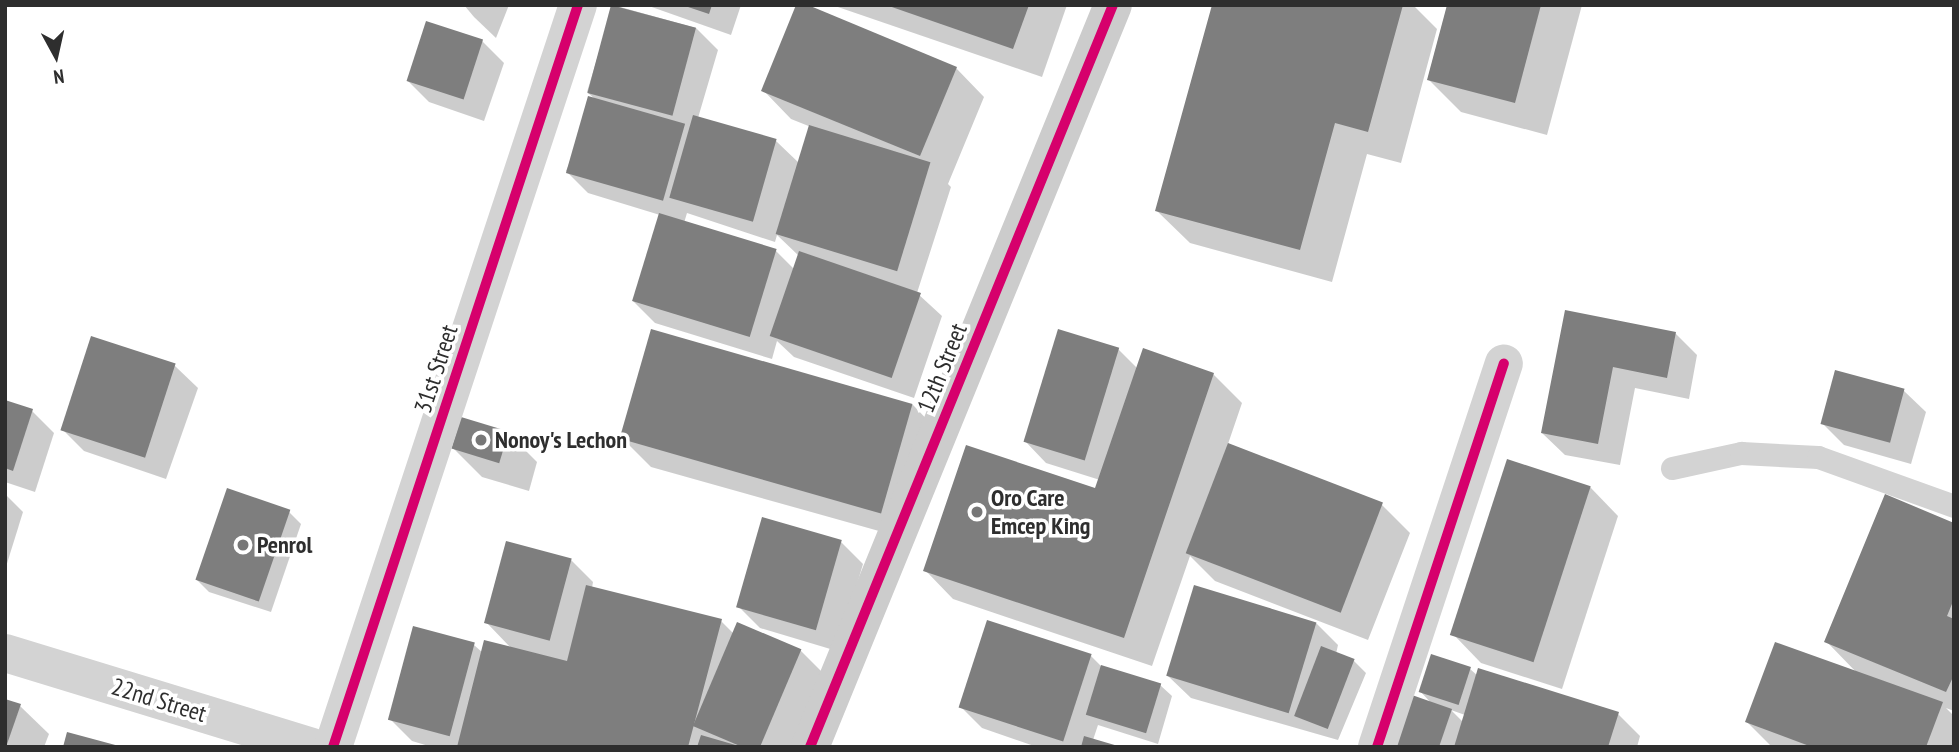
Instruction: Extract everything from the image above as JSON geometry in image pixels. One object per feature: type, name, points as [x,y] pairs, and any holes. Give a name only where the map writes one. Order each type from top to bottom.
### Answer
[{"type":"street","name":"31st Street","points":[[333,747],[578,5]]},
{"type":"street","name":"12th Street","points":[[810,747],[1113,5]]},
{"type":"street","points":[[1377,747],[1504,364]]},
{"type":"street","name":"22nd Street","points":[[5,653],[312,747]]},
{"type":"lane","points":[[1672,468],[1741,453],[1818,457],[1954,506]]},
{"type":"building","points":[[611,5],[696,28],[672,116],[587,93]]},
{"type":"building","points":[[682,5],[712,5],[709,14]]},
{"type":"building","points":[[796,5],[808,5],[957,67],[920,156],[761,91]]},
{"type":"building","points":[[886,5],[1029,5],[1013,49]]},
{"type":"building","points":[[1212,5],[1403,5],[1368,132],[1335,123],[1300,250],[1155,211]]},
{"type":"building","points":[[1447,5],[1541,5],[1515,103],[1427,80]]},
{"type":"building","points":[[426,21],[483,40],[464,99],[407,81]]},
{"type":"building","points":[[588,96],[685,124],[663,201],[566,173]]},
{"type":"building","points":[[693,115],[777,139],[753,222],[669,198]]},
{"type":"building","points":[[809,125],[930,162],[897,271],[776,234]]},
{"type":"building","points":[[659,213],[777,249],[750,337],[632,301]]},
{"type":"building","points":[[799,251],[921,293],[892,378],[770,336]]},
{"type":"building","points":[[1565,310],[1676,332],[1667,378],[1613,367],[1598,444],[1541,433]]},
{"type":"building","points":[[651,329],[912,404],[881,514],[620,439]]},
{"type":"building","points":[[1058,329],[1119,348],[1085,461],[1024,442]]},
{"type":"building","points":[[91,336],[176,364],[145,458],[60,430]]},
{"type":"building","points":[[1143,348],[1214,373],[1124,638],[923,571],[966,445],[1095,488]]},
{"type":"building","points":[[1835,370],[1905,389],[1890,443],[1821,424]]},
{"type":"building","points":[[5,400],[33,409],[13,471],[5,468]]},
{"type":"building","points":[[461,417],[509,432],[499,463],[451,449]]},
{"type":"building","points":[[1228,443],[1383,502],[1341,613],[1186,553]]},
{"type":"building","points":[[1507,459],[1591,486],[1534,662],[1450,635]]},
{"type":"building","name":"Penrol","points":[[227,488],[290,510],[259,602],[195,580]]},
{"type":"building","points":[[1885,494],[1954,523],[1954,599],[1947,616],[1954,619],[1954,675],[1946,692],[1824,642]]},
{"type":"building","points":[[762,517],[842,540],[816,630],[736,607]]},
{"type":"building","points":[[506,541],[572,559],[550,641],[484,623]]},
{"type":"building","points":[[586,585],[722,619],[688,747],[457,747],[484,640],[567,661]]},
{"type":"building","points":[[1194,585],[1316,622],[1289,713],[1166,676]]},
{"type":"building","points":[[987,620],[1092,654],[1063,741],[959,707]]},
{"type":"building","points":[[737,622],[801,649],[760,747],[742,747],[693,726]]},
{"type":"building","points":[[413,626],[475,643],[450,736],[388,720]]},
{"type":"building","points":[[1775,642],[1943,702],[1926,747],[1812,747],[1745,722]]},
{"type":"building","points":[[1321,646],[1355,659],[1328,729],[1294,716]]},
{"type":"building","points":[[1431,654],[1471,667],[1459,705],[1419,692]]},
{"type":"building","points":[[1101,665],[1161,683],[1146,733],[1086,715]]},
{"type":"building","points":[[1478,668],[1619,712],[1608,747],[1454,747]]},
{"type":"building","points":[[1409,694],[1452,709],[1439,747],[1391,747]]},
{"type":"building","points":[[5,699],[21,704],[6,747],[5,747]]},
{"type":"building","points":[[67,732],[119,746],[119,747],[63,747]]},
{"type":"building","points":[[701,735],[739,746],[739,747],[697,747]]},
{"type":"building","points":[[1084,736],[1118,746],[1118,747],[1081,747]]},
{"type":"cycle path","points":[[333,747],[578,5]]},
{"type":"cycle path","points":[[810,747],[1113,5]]},
{"type":"cycle path","points":[[1377,747],[1504,364]]},
{"type":"place","name":"Nonoy's Lechon","points":[[481,440]]},
{"type":"place","name":"Oro Care Emcep King","points":[[977,512]]},
{"type":"place","name":"Penrol","points":[[243,545]]}]
